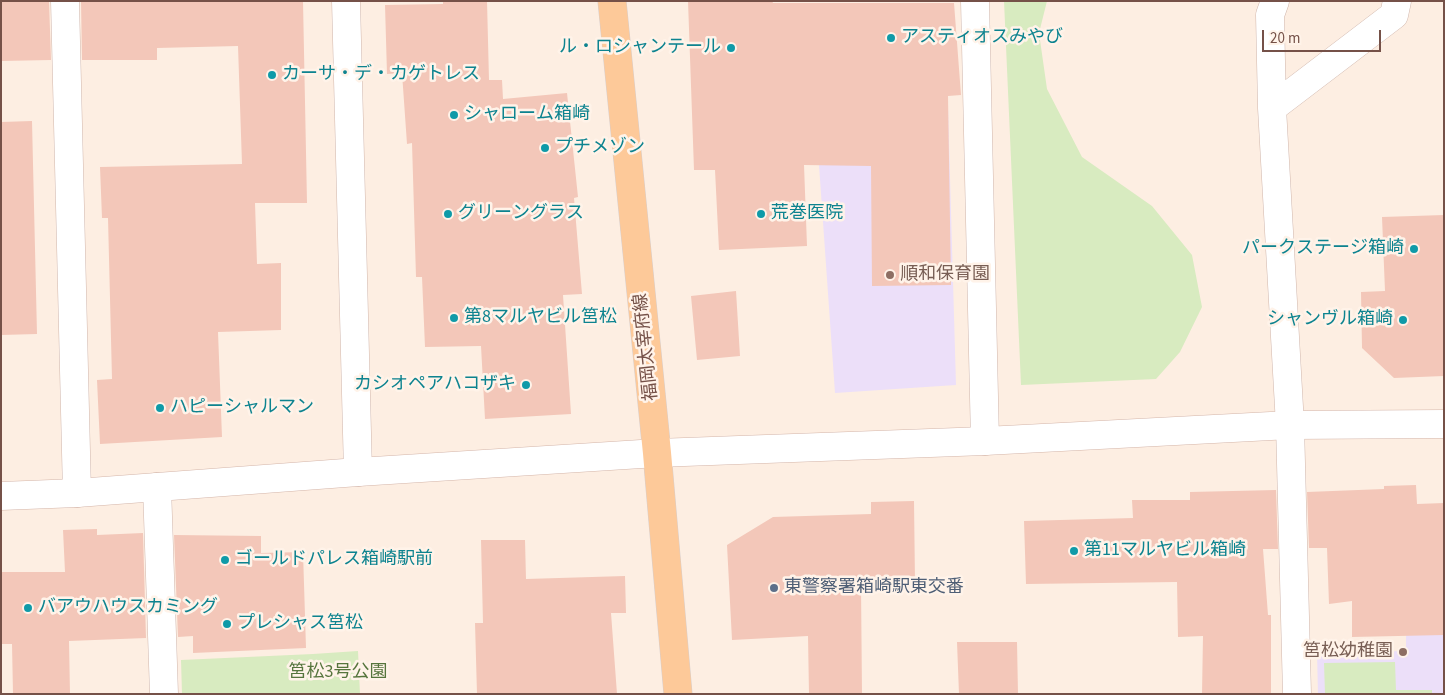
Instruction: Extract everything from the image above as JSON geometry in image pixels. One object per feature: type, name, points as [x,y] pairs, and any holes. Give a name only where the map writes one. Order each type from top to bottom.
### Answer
[{"type":"main road","name":"福岡太宰府線","points":[[612,1],[657,453],[678,694]]},
{"type":"street","points":[[65,1],[77,493]]},
{"type":"street","points":[[346,1],[358,472]]},
{"type":"street","points":[[975,1],[985,441]]},
{"type":"street","points":[[1275,1],[1270,15],[1272,108],[1290,425],[1297,694]]},
{"type":"street","points":[[1272,108],[1394,15],[1397,1]]},
{"type":"street","points":[[1,496],[77,493],[358,472],[657,453],[985,441],[1290,425],[1444,424]]},
{"type":"street","points":[[157,487],[164,694]]},
{"type":"shaded area","name":"順和保育園","points":[[948,108],[956,385],[835,393],[819,165]]},
{"type":"shaded area","name":"筥松幼稚園","points":[[1444,608],[1444,694],[1318,694],[1317,653],[1406,651],[1406,609]]},
{"type":"green space","points":[[1004,1],[1047,1],[1039,33],[1047,89],[1082,157],[1152,206],[1192,255],[1202,307],[1180,352],[1156,379],[1021,385]]},
{"type":"green space","name":"筥松3号公園","points":[[358,651],[360,694],[182,694],[181,660]]},
{"type":"green space","points":[[1395,662],[1396,690],[1432,690],[1432,694],[1325,694],[1324,663]]},
{"type":"building","points":[[1,1],[49,1],[51,60],[1,61]]},
{"type":"building","points":[[81,1],[303,1],[307,203],[255,203],[257,264],[281,263],[281,330],[218,332],[222,437],[100,444],[97,380],[112,379],[108,218],[102,218],[100,167],[242,164],[238,46],[157,48],[157,60],[82,60]]},
{"type":"building","points":[[443,1],[487,1],[489,80],[502,80],[503,99],[567,93],[578,197],[574,198],[582,294],[563,295],[571,414],[485,419],[481,346],[425,347],[422,277],[416,277],[412,143],[407,144],[402,73],[387,74],[385,5],[443,4]]},
{"type":"building","points":[[688,1],[954,3],[961,95],[948,96],[951,285],[872,286],[871,166],[804,165],[807,246],[719,250],[715,170],[694,170]]},
{"type":"building","points":[[32,121],[37,334],[1,335],[1,122]]},
{"type":"building","points":[[1444,215],[1444,376],[1394,378],[1362,348],[1361,292],[1385,291],[1382,217]]},
{"type":"building","points":[[736,291],[740,356],[697,360],[691,296]]},
{"type":"building","points":[[1416,485],[1417,504],[1444,503],[1444,635],[1352,637],[1352,601],[1329,604],[1327,548],[1309,548],[1307,492],[1384,489],[1384,486]]},
{"type":"building","points":[[1276,490],[1278,549],[1263,549],[1268,615],[1271,615],[1271,694],[1202,694],[1203,636],[1178,637],[1177,582],[1026,584],[1024,521],[1133,518],[1132,500],[1190,500],[1190,492]]},
{"type":"building","points":[[914,501],[915,583],[861,586],[862,694],[809,694],[808,636],[732,640],[727,545],[773,517],[871,514],[871,502]]},
{"type":"building","points":[[97,529],[97,535],[143,533],[146,638],[69,641],[70,694],[13,694],[12,644],[1,644],[1,572],[65,572],[63,530]]},
{"type":"building","points":[[174,535],[261,536],[261,553],[303,552],[306,648],[193,653],[193,636],[178,637]]},
{"type":"building","points":[[481,540],[525,540],[526,579],[625,576],[626,613],[611,613],[617,694],[477,694],[475,623],[483,623]]},
{"type":"building","points":[[957,642],[1017,642],[1018,694],[959,694]]},
{"type":"place","name":"アスティオスみやび","points":[[891,38]]},
{"type":"place","name":"ル・ロシャンテール","points":[[731,48]]},
{"type":"place","name":"カーサ・デ・カゲトレス","points":[[272,75]]},
{"type":"place","name":"シャローム箱崎","points":[[454,115]]},
{"type":"place","name":"プチメゾン","points":[[545,148]]},
{"type":"place","name":"グリーングラス","points":[[448,214]]},
{"type":"place","name":"荒巻医院","points":[[761,214]]},
{"type":"place","name":"パークステージ箱崎","points":[[1414,249]]},
{"type":"place","name":"順和保育園","points":[[890,275]]},
{"type":"place","name":"第8マルヤビル筥松","points":[[454,318]]},
{"type":"place","name":"シャンヴル箱崎","points":[[1403,320]]},
{"type":"place","name":"カシオペアハコザキ","points":[[526,385]]},
{"type":"place","name":"ハピーシャルマン","points":[[160,408]]},
{"type":"place","name":"第11マルヤビル箱崎","points":[[1074,551]]},
{"type":"place","name":"ゴールドパレス箱崎駅前","points":[[225,560]]},
{"type":"place","name":"東警察署箱崎駅東交番","points":[[774,588]]},
{"type":"place","name":"バアウハウスカミング","points":[[28,608]]},
{"type":"place","name":"プレシャス筥松","points":[[227,624]]},
{"type":"place","name":"筥松幼稚園","points":[[1403,652]]}]
